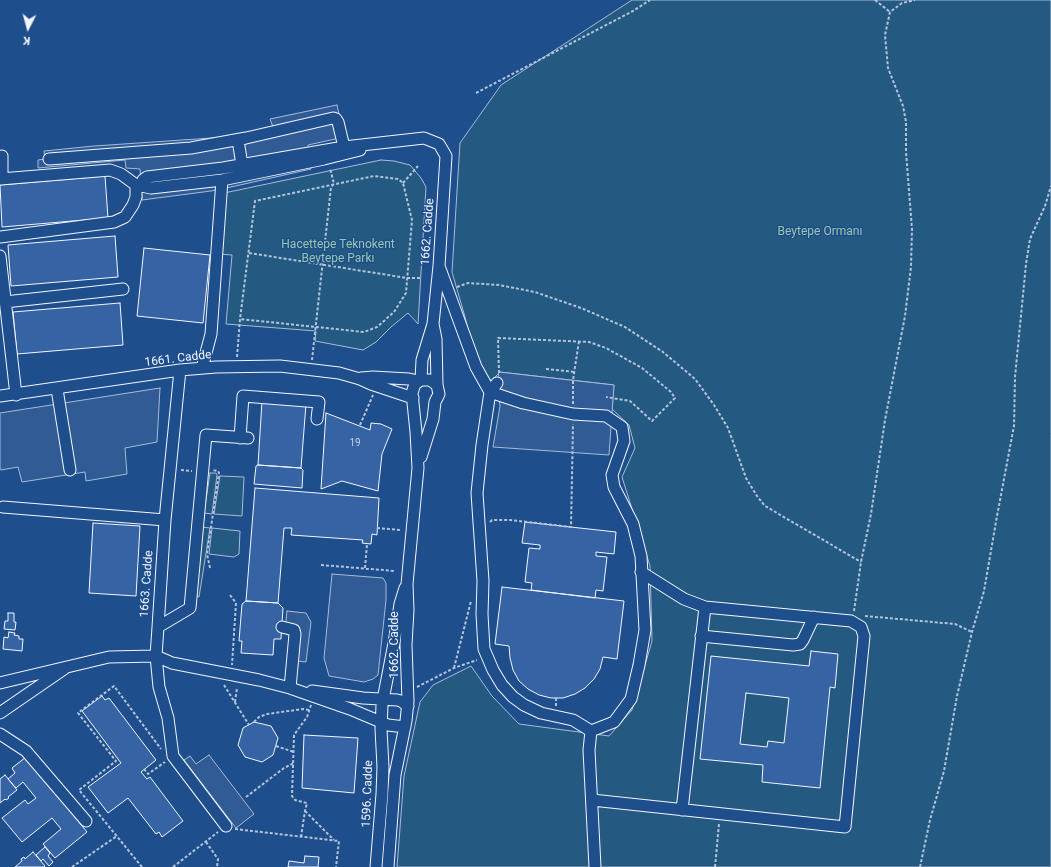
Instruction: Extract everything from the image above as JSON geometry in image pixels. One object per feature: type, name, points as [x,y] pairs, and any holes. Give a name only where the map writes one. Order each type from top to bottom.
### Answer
[{"type":"street","points":[[49,159],[191,148],[238,140],[333,118],[337,121],[344,146]]},
{"type":"street","name":"1662. Cadde","points":[[379,142],[424,138],[439,144],[446,156],[439,266],[433,324],[422,360],[419,381],[413,388],[418,468],[407,584],[408,610],[406,645],[408,706],[405,727]]},
{"type":"street","points":[[238,140],[242,165]]},
{"type":"street","points":[[0,237],[114,222],[125,217],[133,205],[139,185],[148,177],[242,165],[344,146],[379,142]]},
{"type":"street","points":[[2,156],[1,179],[110,170],[122,174],[145,188],[151,188],[222,180],[342,155],[379,142]]},
{"type":"street","points":[[202,368],[211,334],[222,180]]},
{"type":"street","points":[[0,256],[16,395]]},
{"type":"street","points":[[439,266],[476,367],[496,384],[523,403],[573,414],[606,416],[622,427],[624,441],[612,475],[614,487],[633,524],[640,556],[645,630],[631,699],[614,722],[591,731]]},
{"type":"street","points":[[5,302],[123,289]]},
{"type":"street","name":"1662. Cadde","points":[[418,468],[433,419],[435,402],[439,394],[437,385],[436,339],[433,324]]},
{"type":"street","name":"1661. Cadde","points":[[0,396],[16,395],[180,370],[280,366],[339,373],[360,378],[371,384],[413,398]]},
{"type":"street","name":"1663. Cadde","points":[[173,756],[168,718],[159,687],[156,656],[165,520],[180,370]]},
{"type":"street","name":"1661. Cadde","points":[[360,378],[373,377],[419,381]]},
{"type":"street","points":[[419,381],[430,380],[437,385]]},
{"type":"street","points":[[496,384],[482,446],[478,493],[483,581],[482,614],[484,649],[493,670],[502,685],[513,697],[524,705],[541,713],[573,720],[591,731]]},
{"type":"street","points":[[56,389],[70,470]]},
{"type":"street","points":[[158,627],[190,608],[206,435],[244,438],[243,396],[318,402],[317,419]]},
{"type":"street","points":[[413,398],[415,402],[423,406],[427,406],[435,402]]},
{"type":"street","points":[[3,507],[165,520]]},
{"type":"street","points":[[592,800],[845,827],[864,636],[861,627],[851,621],[705,607],[684,599],[641,572]]},
{"type":"street","name":"1662. Cadde","points":[[381,722],[383,699],[400,604],[407,584]]},
{"type":"street","points":[[682,810],[705,607]]},
{"type":"street","points":[[702,636],[800,644],[814,617]]},
{"type":"street","points":[[282,627],[294,630],[295,634],[293,689]]},
{"type":"street","points":[[0,682],[109,657],[156,656],[172,662],[293,689],[388,725],[405,727]]},
{"type":"street","points":[[1,712],[69,665]]},
{"type":"street","points":[[293,689],[397,700],[408,706]]},
{"type":"street","name":"1596. Cadde","points":[[376,867],[382,787],[381,722]]},
{"type":"street","name":"1596. Cadde","points":[[388,867],[395,775],[405,727]]},
{"type":"street","points":[[591,731],[589,750],[595,867]]},
{"type":"street","points":[[2,739],[26,751],[86,821]]},
{"type":"street","points":[[173,756],[231,828]]},
{"type":"path","points":[[476,93],[633,11],[650,0]]},
{"type":"path","points":[[875,0],[890,12]]},
{"type":"path","points":[[853,615],[861,562],[871,514],[892,377],[905,316],[911,268],[912,229],[906,152],[906,122],[903,106],[888,68],[886,35],[890,12],[902,3],[915,0]]},
{"type":"path","points":[[403,184],[418,166]]},
{"type":"path","points":[[311,370],[331,187],[334,184],[330,167]]},
{"type":"path","points":[[237,367],[240,319],[255,202],[374,176],[398,179],[403,184],[412,220],[406,278],[406,293],[394,312],[377,327],[364,332],[240,319]]},
{"type":"path","points":[[920,867],[944,771],[957,696],[972,632],[984,591],[1014,426],[1016,363],[1030,239],[1045,206],[1051,186]]},
{"type":"path","points":[[249,253],[406,278],[422,278]]},
{"type":"path","points":[[448,290],[468,282],[499,284],[535,292],[581,308],[625,328],[663,352],[695,379],[714,405],[728,428],[746,478],[765,506],[861,562]]},
{"type":"path","points":[[496,384],[498,338],[579,341],[589,342],[606,348],[642,368],[671,392],[675,398],[652,422],[630,401],[606,397]]},
{"type":"path","points":[[480,532],[492,520],[525,521],[571,527],[573,414],[575,372],[579,341]]},
{"type":"path","points":[[546,369],[575,372]]},
{"type":"path","points":[[360,425],[375,391]]},
{"type":"path","points":[[170,469],[196,472]]},
{"type":"path","points":[[210,568],[207,554],[219,473],[218,471],[211,470]]},
{"type":"path","points":[[377,528],[400,530]]},
{"type":"path","points":[[365,568],[367,544]]},
{"type":"path","points":[[321,565],[395,571]]},
{"type":"path","points":[[230,595],[236,603],[231,674]]},
{"type":"path","points":[[454,668],[471,601]]},
{"type":"path","points":[[861,616],[955,624],[972,632]]},
{"type":"path","points":[[408,693],[423,683],[454,668],[478,660]]},
{"type":"path","points":[[224,685],[249,725]]},
{"type":"path","points":[[142,867],[79,790],[116,761],[78,713],[114,686],[159,747],[173,756]]},
{"type":"path","points":[[235,703],[237,688]]},
{"type":"path","points":[[302,838],[307,803],[295,800],[292,796],[294,735],[307,717],[314,696]]},
{"type":"path","points":[[254,722],[259,717],[267,714],[303,709],[310,710]]},
{"type":"path","points":[[276,746],[294,752]]},
{"type":"path","points":[[246,797],[284,768],[294,763]]},
{"type":"path","points":[[144,770],[148,774],[162,764]]},
{"type":"path","points":[[305,812],[335,840],[339,841],[336,867]]},
{"type":"path","points":[[715,867],[720,814]]},
{"type":"path","points":[[173,867],[206,842],[231,828],[302,838],[335,840]]},
{"type":"path","points":[[72,867],[117,836]]},
{"type":"path","points":[[206,842],[218,859],[217,867]]},
{"type":"green space","name":"Beytepe Ormanı","points":[[632,0],[1051,0],[1051,867],[397,867],[404,776],[420,702],[433,685],[471,666],[492,696],[519,724],[609,736],[632,710],[652,641],[650,566],[622,477],[635,448],[629,425],[612,409],[614,385],[500,372],[495,377],[495,382],[485,377],[471,341],[452,272],[460,143],[501,85]]},
{"type":"green space","name":"Hacettepe Teknokent Beytepe Parkı","points":[[381,160],[394,161],[410,165],[421,178],[426,187],[418,324],[408,313],[376,342],[363,350],[315,341],[316,331],[226,324],[232,255],[219,254],[224,193]]},
{"type":"green space","points":[[210,473],[216,473],[217,475],[212,514],[204,513]]},
{"type":"green space","points":[[220,476],[244,477],[242,516],[214,514]]},
{"type":"green space","points":[[202,527],[210,528],[199,597],[194,594]]},
{"type":"green space","points":[[212,528],[240,531],[239,554],[234,557],[209,554]]},
{"type":"shaded area","points":[[337,105],[344,137],[308,145],[311,169],[231,187],[142,200],[140,169],[126,168],[125,160],[38,168],[38,160],[45,159],[44,151],[241,136],[273,127],[270,119]]},
{"type":"shaded area","points":[[499,372],[614,385],[609,455],[493,447],[500,406],[497,383]]},
{"type":"shaded area","points":[[160,388],[157,442],[125,448],[127,474],[86,481],[85,472],[22,482],[18,467],[1,470],[0,413]]},
{"type":"shaded area","points":[[332,574],[383,578],[386,583],[386,600],[378,675],[373,679],[364,682],[329,676],[324,658]]},
{"type":"shaded area","points":[[287,611],[306,613],[311,622],[306,662],[297,661],[291,632],[285,631]]},
{"type":"shaded area","points":[[209,755],[254,814],[236,828],[184,760],[190,756],[196,764]]},
{"type":"building","points":[[105,176],[108,218],[2,227],[0,185]]},
{"type":"building","points":[[115,236],[118,277],[11,286],[8,245]]},
{"type":"building","points":[[144,248],[210,255],[203,323],[137,316]]},
{"type":"building","points":[[120,303],[123,345],[17,354],[13,312]]},
{"type":"building","points":[[262,401],[306,404],[301,468],[258,465]]},
{"type":"building","points":[[326,413],[370,430],[371,423],[381,424],[392,429],[382,454],[378,491],[342,481],[321,489]]},
{"type":"building","points":[[256,466],[301,468],[303,470],[302,488],[254,484]]},
{"type":"building","points":[[255,488],[379,498],[377,535],[372,534],[371,544],[362,543],[363,540],[291,535],[292,528],[284,528],[278,603],[246,601]]},
{"type":"building","points":[[525,522],[616,532],[614,554],[596,552],[596,556],[607,557],[603,591],[596,590],[595,598],[531,590],[532,583],[525,582],[529,548],[540,549],[540,545],[522,543]]},
{"type":"building","points":[[93,523],[140,526],[136,596],[89,593]]},
{"type":"building","points":[[502,587],[624,601],[617,659],[603,657],[600,669],[594,679],[585,688],[575,694],[563,698],[551,698],[539,695],[528,689],[519,681],[513,670],[509,646],[495,644]]},
{"type":"building","points":[[246,601],[278,603],[283,608],[281,639],[274,639],[273,655],[241,653],[242,641],[239,641],[242,604]]},
{"type":"building","points":[[8,613],[14,613],[14,622],[16,622],[15,630],[4,629],[5,621],[8,621]]},
{"type":"building","points":[[9,632],[15,633],[14,635],[19,636],[19,639],[23,639],[22,651],[3,649],[4,637],[8,638]]},
{"type":"building","points":[[811,651],[838,654],[835,688],[830,687],[820,788],[762,782],[763,765],[700,759],[711,656],[809,666]],"holes":[[[746,693],[789,698],[784,743],[768,741],[767,747],[740,744]]]},
{"type":"building","points":[[102,696],[105,700],[109,698],[156,760],[141,772],[147,779],[150,777],[183,821],[162,837],[159,832],[156,834],[128,798],[108,813],[88,787],[121,763],[82,711]]},
{"type":"building","points":[[254,722],[271,726],[278,738],[273,755],[262,762],[245,757],[238,745],[243,728]]},
{"type":"building","points":[[304,735],[358,738],[354,793],[302,788]]},
{"type":"building","points":[[26,757],[87,832],[55,858],[43,844],[61,829],[52,818],[22,842],[2,818],[25,800],[28,804],[36,798],[23,782],[16,788],[8,779],[15,773],[12,768]]},
{"type":"building","points":[[5,775],[17,790],[8,797],[9,798],[0,803],[0,779]]},
{"type":"building","points":[[45,847],[50,853],[48,856],[53,862],[49,866],[43,859],[41,861],[36,855]]},
{"type":"building","points":[[33,852],[45,866],[44,867],[15,867],[22,861],[21,859],[24,857],[25,859]]},
{"type":"building","points":[[305,856],[319,857],[318,867],[288,867],[289,861],[304,863]]}]
